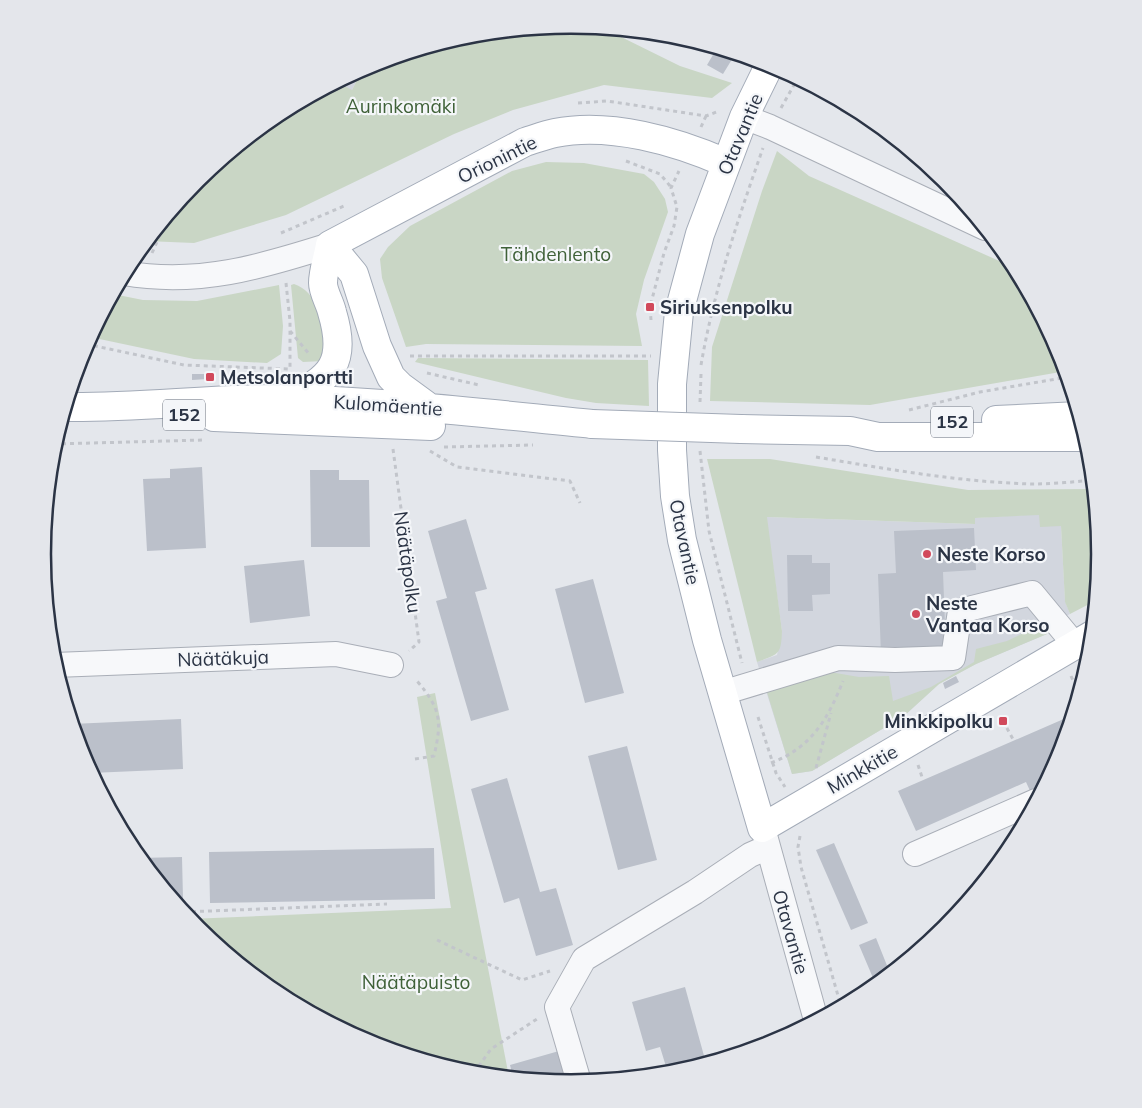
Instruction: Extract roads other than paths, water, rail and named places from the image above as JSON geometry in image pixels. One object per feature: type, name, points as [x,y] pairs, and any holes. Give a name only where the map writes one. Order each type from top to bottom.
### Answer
[{"type":"main road","name":"Otavantie","points":[[765,838],[722,693],[682,540],[675,496],[672,450],[672,384],[679,312],[700,234],[744,117],[766,72]]},
{"type":"main road","name":"Orionintie","points":[[330,245],[525,142],[554,133],[577,130],[637,134],[690,147],[726,163]]},
{"type":"main road","points":[[288,400],[314,388],[331,371],[338,350],[335,323],[323,284],[330,245]]},
{"type":"main road","points":[[330,245],[354,274],[377,346],[391,377],[430,408]]},
{"type":"main road","name":"Kulomäentie","points":[[72,407],[212,400],[288,400],[430,408],[592,424]]},
{"type":"main road","name":"Kulomäentie","points":[[93,407],[266,420],[421,426],[592,424],[850,431],[878,426],[1077,433]]},
{"type":"main road","name":"Minkkitie","points":[[765,838],[1084,640]]},
{"type":"street","points":[[744,117],[770,127],[971,221]]},
{"type":"street","name":"Orionintie","points":[[132,274],[173,278],[204,277],[279,261],[330,245]]},
{"type":"street","points":[[722,693],[838,658],[895,660],[953,658],[960,611],[1032,593],[1084,640]]},
{"type":"street","name":"Näätäkuja","points":[[63,666],[336,654],[391,665]]},
{"type":"street","points":[[915,854],[1027,805]]},
{"type":"street","points":[[576,1074],[556,1007],[584,959],[673,906],[750,855],[765,838]]},
{"type":"street","name":"Otavantie","points":[[765,838],[814,1014]]},
{"type":"place","name":"Siriuksenpolku","points":[[650,307]]},
{"type":"place","name":"Metsolanportti","points":[[210,377]]},
{"type":"place","name":"Neste Korso","points":[[927,554]]},
{"type":"place","name":"Neste Vantaa Korso","points":[[916,614]]},
{"type":"place","name":"Minkkipolku","points":[[1003,721]]},
{"type":"park label","name":"Aurinkomäki","points":[[401,106]]},
{"type":"park label","name":"Tähdenlento","points":[[556,254]]},
{"type":"park label","name":"Näätäpuisto","points":[[416,982]]}]
